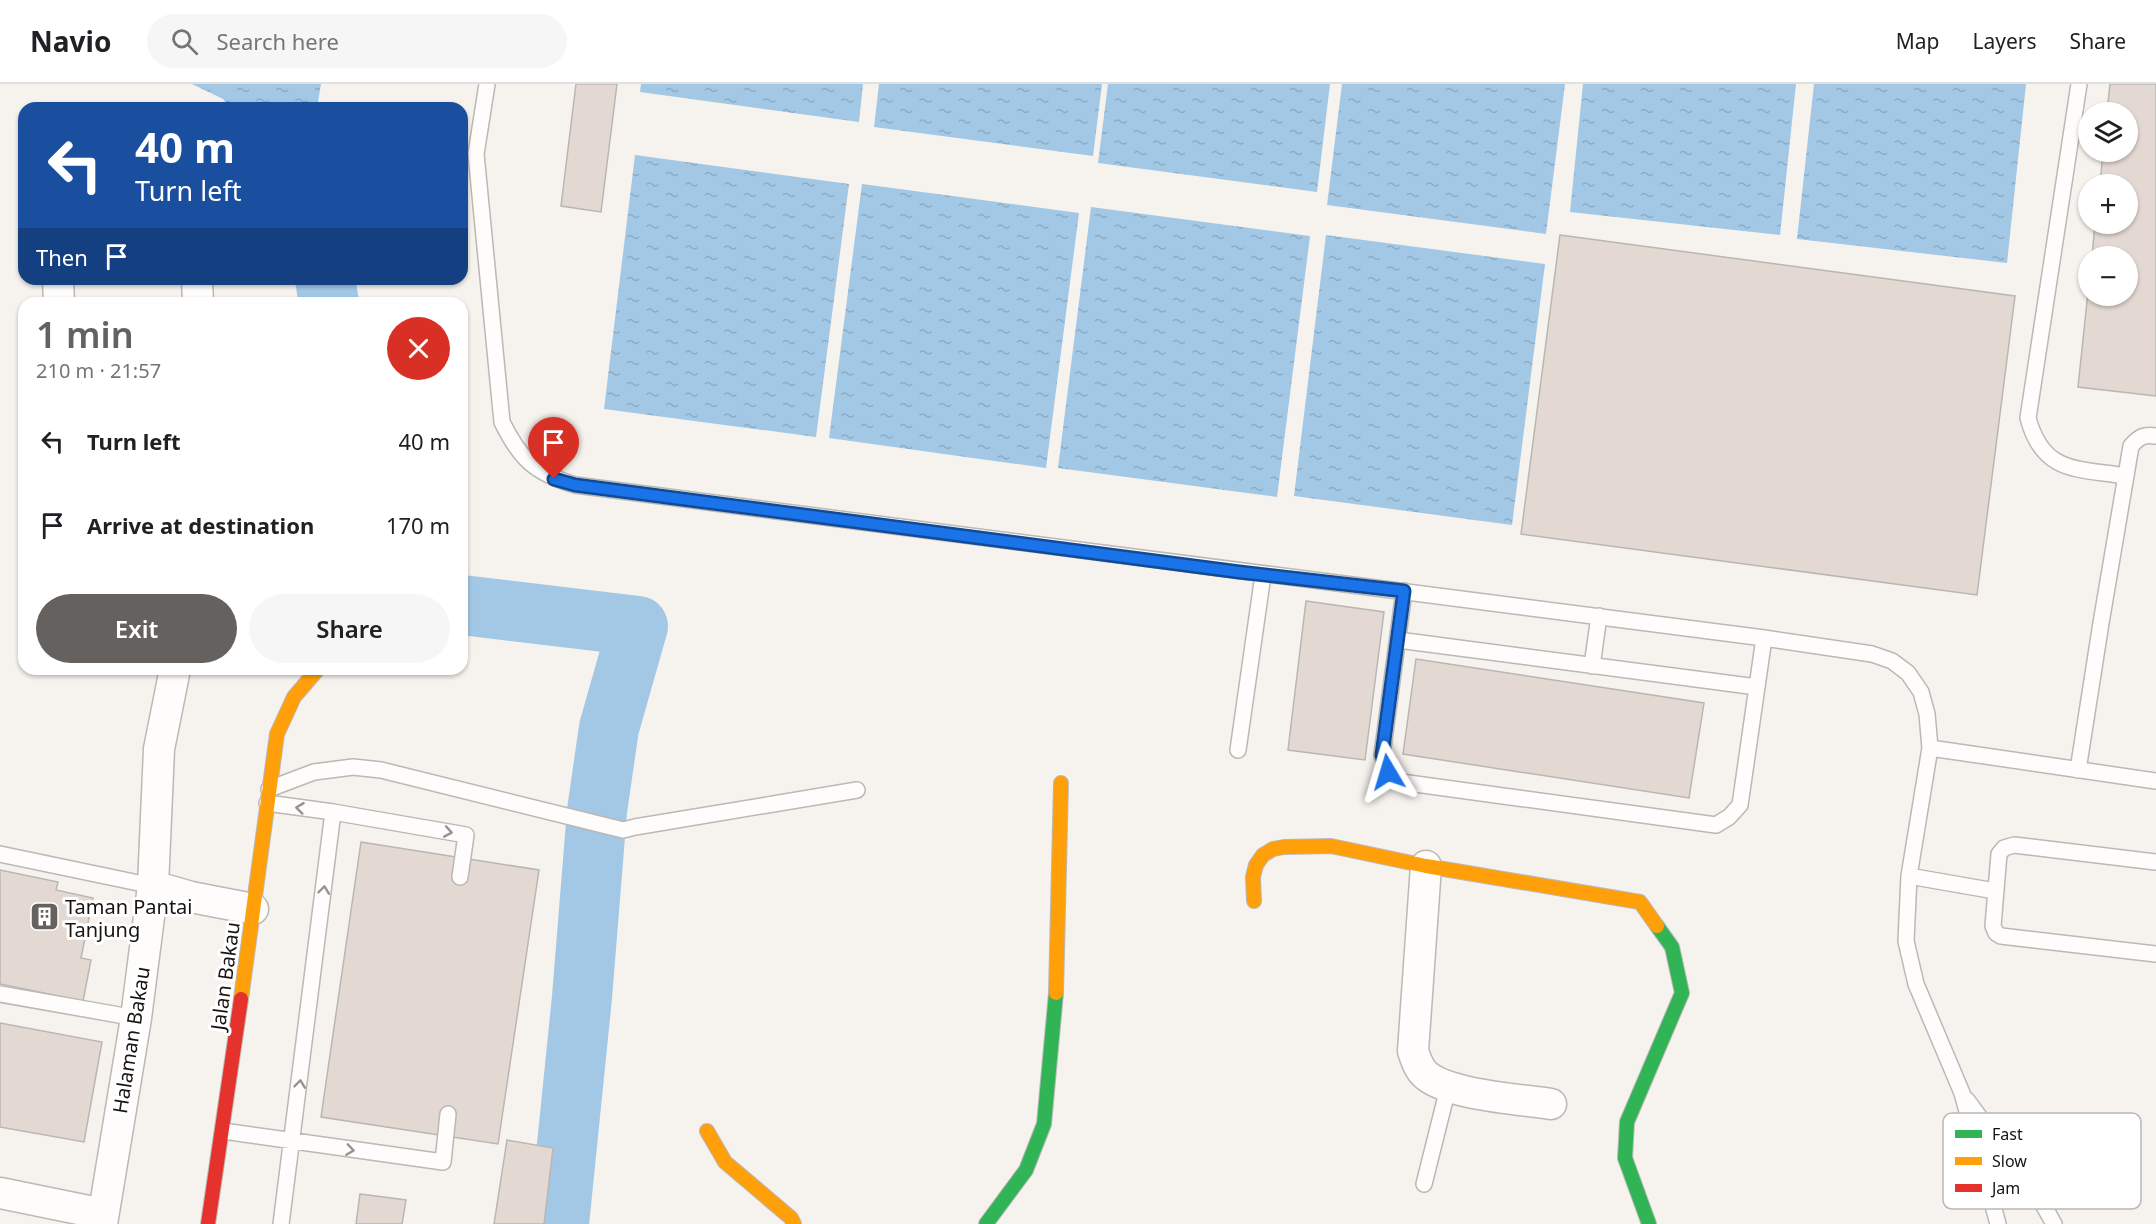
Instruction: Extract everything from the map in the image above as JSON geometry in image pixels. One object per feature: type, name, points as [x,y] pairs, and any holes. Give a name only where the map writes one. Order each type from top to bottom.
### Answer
[{"type":"street","name":"Halaman Bakau","points":[[102,1219],[136,1018],[153,886],[159,749],[174,675]]},
{"type":"street","name":"Jalan Bakau","points":[[208,1224],[223,1131],[277,734],[294,697],[313,675]]},
{"type":"street","points":[[986,1224],[1026,1170],[1044,1124],[1055,1016],[1061,783]]},
{"type":"street","points":[[1254,901],[1253,877],[1256,865],[1263,855],[1273,849],[1331,846],[1426,866],[1640,902],[1672,947],[1682,993],[1627,1122],[1625,1158],[1649,1224]]},
{"type":"street","points":[[1426,866],[1413,1051],[1418,1064],[1425,1075],[1448,1088],[1551,1104]]},
{"type":"street","points":[[153,886],[191,897],[254,909]]},
{"type":"street","points":[[707,1131],[725,1162],[794,1224]]},
{"type":"street","points":[[0,1193],[102,1219]]},
{"type":"lane","points":[[487,84],[476,154],[502,422],[513,445],[532,466],[554,479],[575,485],[1764,638],[1872,654],[1892,661],[1908,673],[1921,692],[1927,714],[1930,748],[1909,876],[1906,941],[1916,984],[1962,1093],[1967,1113]]},
{"type":"lane","points":[[2079,84],[2028,418],[2041,449],[2053,461],[2068,467],[2126,476]]},
{"type":"lane","points":[[2078,770],[2132,446],[2138,438],[2147,435],[2156,436]]},
{"type":"lane","points":[[1238,750],[1263,574]]},
{"type":"lane","points":[[1404,591],[1382,755],[1388,772],[1401,782],[1716,825],[1729,817],[1740,805],[1764,638]]},
{"type":"lane","points":[[1592,666],[1599,616]]},
{"type":"lane","points":[[1398,640],[1757,687]]},
{"type":"lane","points":[[1930,748],[2156,781]]},
{"type":"lane","points":[[268,796],[314,772],[353,767],[381,770],[624,830],[635,826],[856,790]]},
{"type":"lane","points":[[268,796],[333,812],[466,835],[460,877]]},
{"type":"lane","points":[[281,1224],[333,812]]},
{"type":"lane","points":[[2156,862],[2014,845],[2004,848],[1998,854],[1993,926],[1996,933],[2001,936],[2156,954]]},
{"type":"lane","points":[[0,854],[153,886]]},
{"type":"lane","points":[[1909,876],[1995,891]]},
{"type":"lane","points":[[0,994],[136,1018]]},
{"type":"lane","points":[[1424,1184],[1448,1088]]},
{"type":"lane","points":[[1962,1093],[1977,1113]]},
{"type":"lane","points":[[223,1131],[443,1162],[448,1114]]},
{"type":"lane","points":[[1994,1209],[1998,1224]]},
{"type":"lane","points":[[2046,1209],[2054,1224]]},
{"type":"water","points":[[192,84],[321,84],[318,102],[226,102]]},
{"type":"water","points":[[641,84],[863,84],[859,122],[640,92]]},
{"type":"water","points":[[879,84],[1102,84],[1093,156],[874,127]]},
{"type":"water","points":[[1108,84],[1330,84],[1317,192],[1098,163]]},
{"type":"water","points":[[1342,84],[1565,84],[1546,234],[1327,205]]},
{"type":"water","points":[[1583,84],[1796,84],[1780,235],[1570,212]]},
{"type":"water","points":[[1814,84],[2026,84],[2007,263],[1797,239]]},
{"type":"water","points":[[635,155],[849,184],[816,437],[604,409]]},
{"type":"water","points":[[862,184],[1079,213],[1046,468],[829,438]]},
{"type":"water","points":[[1091,207],[1310,236],[1277,497],[1058,468]]},
{"type":"water","points":[[1326,235],[1545,264],[1512,525],[1294,496]]},
{"type":"building","points":[[576,84],[617,84],[601,212],[561,206]]},
{"type":"building","points":[[2110,84],[2156,84],[2156,396],[2078,387],[2087,306],[2138,306],[2138,246],[2093,246],[2094,234],[2138,234],[2138,174],[2101,174],[2102,162],[2138,162],[2138,102],[2108,102]]},
{"type":"building","points":[[1560,235],[2015,296],[1977,595],[1521,534]]},
{"type":"building","points":[[1306,601],[1384,612],[1365,760],[1288,750]]},
{"type":"building","points":[[1416,659],[1704,703],[1689,798],[1403,754]]},
{"type":"building","points":[[361,842],[539,870],[498,1144],[321,1117]]},
{"type":"building","name":"Taman Pantai Tanjung","points":[[0,870],[58,882],[56,890],[93,898],[81,958],[91,960],[83,1001],[0,984]]},
{"type":"building","points":[[0,1023],[102,1042],[84,1142],[0,1127]]},
{"type":"building","points":[[507,1140],[553,1148],[544,1224],[494,1224]]},
{"type":"building","points":[[360,1194],[406,1200],[402,1224],[356,1224]]},
{"type":"waterway","points":[[326,285],[328,297]]},
{"type":"waterway","points":[[468,606],[638,626],[609,728],[597,811],[582,997],[559,1224]]},
{"type":"traffic: fast","points":[[1649,1224],[1625,1158],[1627,1122],[1682,993],[1672,947],[1657,926]]},
{"type":"traffic: fast","points":[[986,1224],[1026,1170],[1044,1124],[1056,993]]},
{"type":"traffic: slow","points":[[241,999],[277,734],[294,697],[313,675]]},
{"type":"traffic: slow","points":[[1056,993],[1061,783]]},
{"type":"traffic: slow","points":[[1254,901],[1253,877],[1256,865],[1263,855],[1273,849],[1284,847],[1331,846],[1426,866],[1640,902],[1657,926]]},
{"type":"traffic: slow","points":[[707,1131],[725,1162],[791,1218],[794,1224]]},
{"type":"traffic: jam","points":[[208,1224],[241,999]]},
{"type":"place","name":"Taman Pantai Tanjung","points":[[44,917]]},
{"type":"route","points":[[554,479],[575,485],[1239,572],[1404,591],[1382,755],[1388,772]]}]
